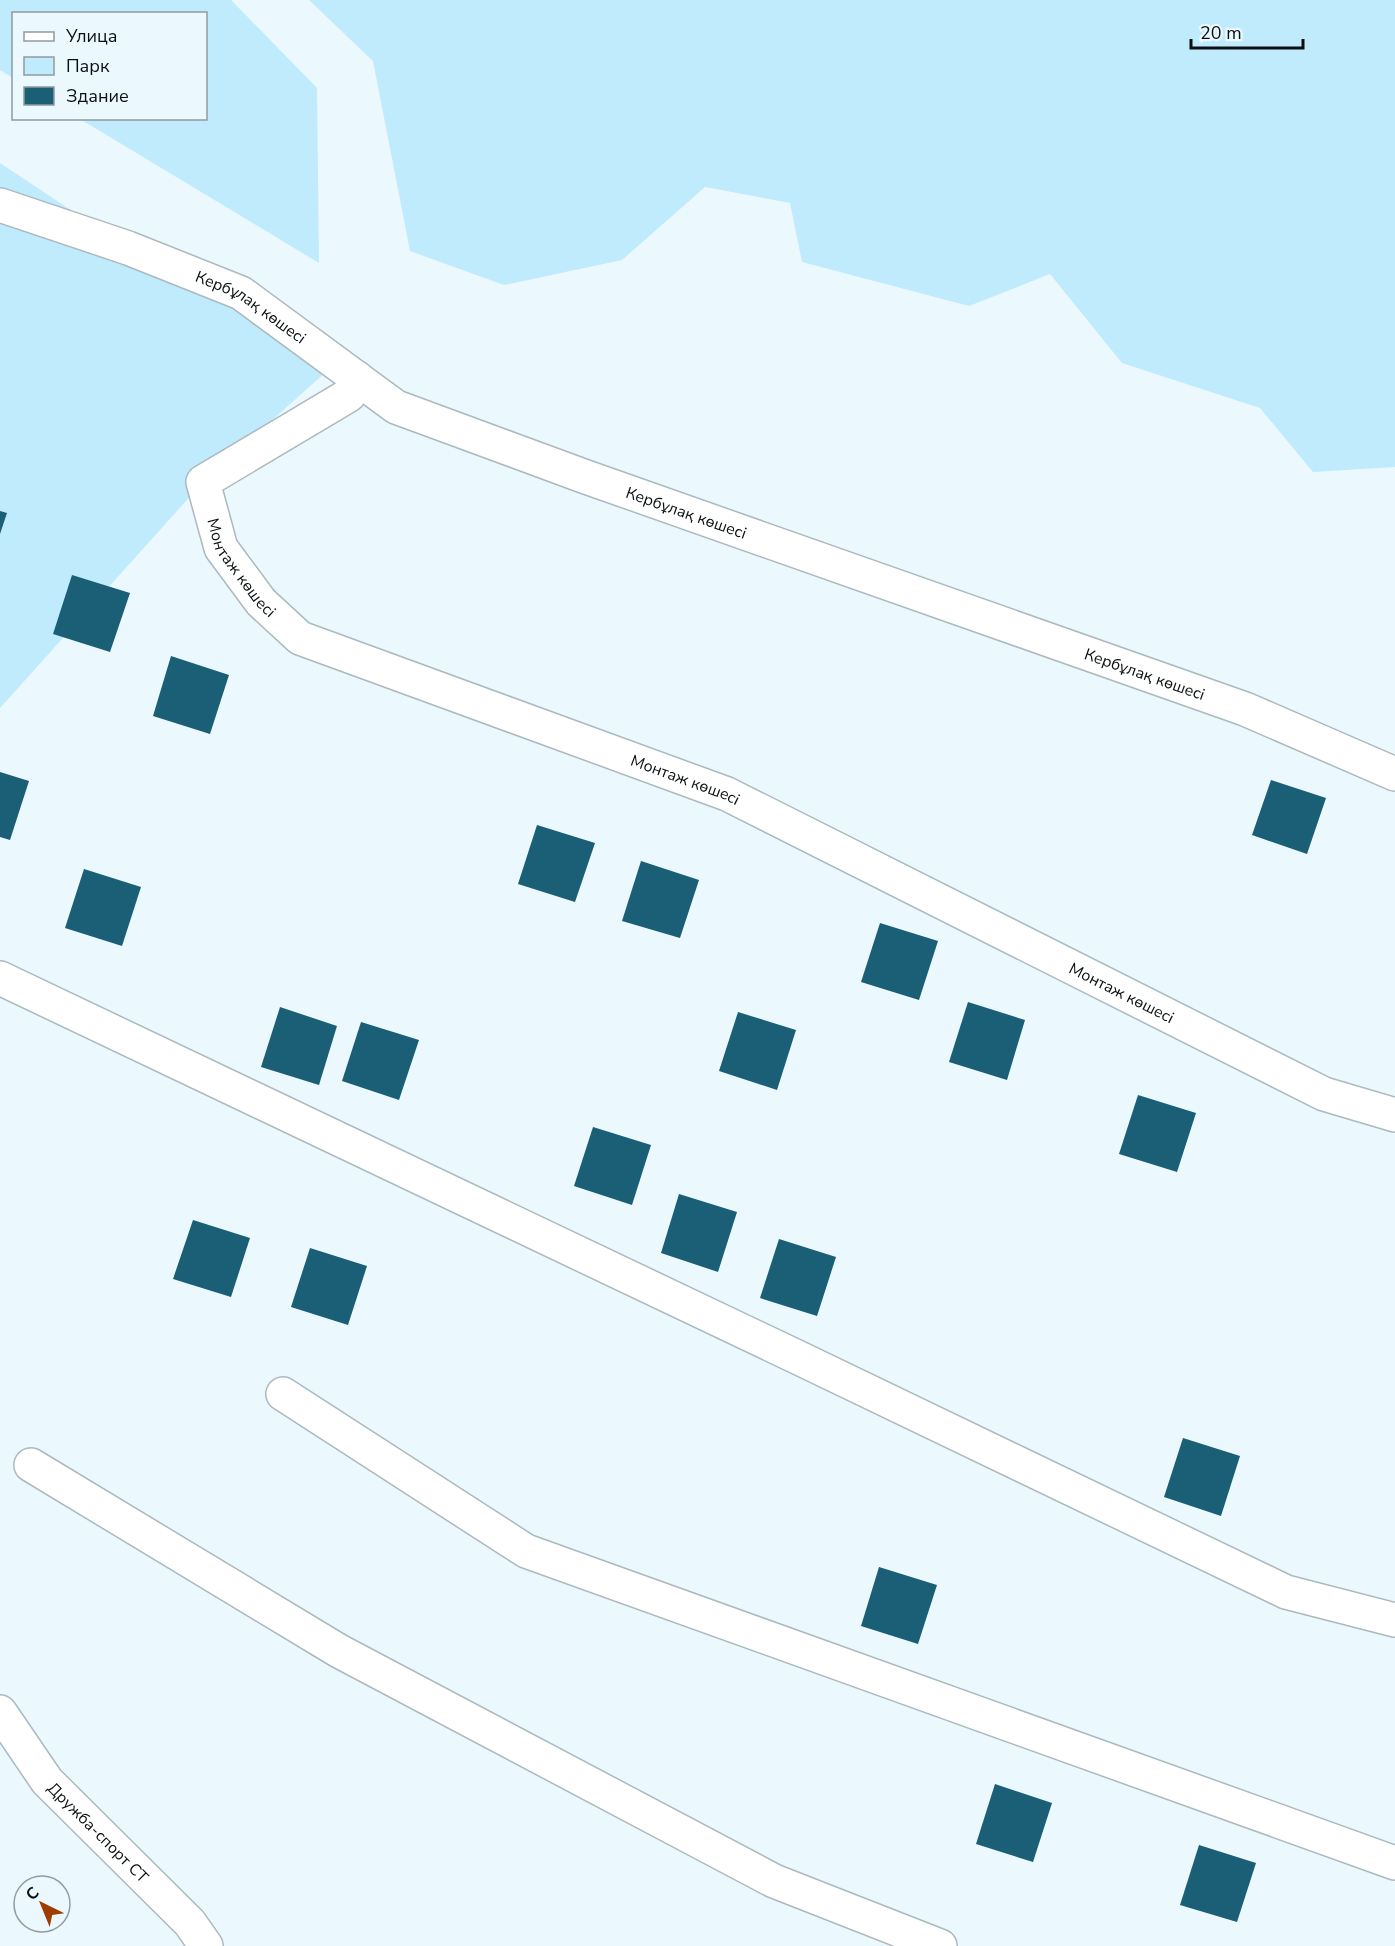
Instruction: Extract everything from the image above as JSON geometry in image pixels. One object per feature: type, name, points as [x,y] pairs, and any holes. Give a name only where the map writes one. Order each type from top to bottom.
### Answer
[{"type":"street","name":"Кербұлақ көшесі","points":[[0,205],[128,248],[241,293],[396,407],[586,477],[1245,709],[1395,774]]},
{"type":"street","name":"Монтаж көшесі","points":[[357,378],[348,395],[203,482],[222,548],[261,602],[300,638],[727,794],[1324,1094],[1395,1114]]},
{"type":"street","points":[[0,978],[1286,1592],[1395,1620]]},
{"type":"street","points":[[283,1394],[526,1551],[1395,1863]]},
{"type":"street","points":[[31,1464],[350,1657],[774,1881],[940,1946]]},
{"type":"street","name":"Дружба-спорт СТ","points":[[0,1712],[47,1781],[190,1923],[206,1946]]},
{"type":"green space","points":[[0,0],[231,0],[317,88],[319,263],[82,120],[207,120],[207,12],[12,12],[12,77],[0,70]]},
{"type":"green space","points":[[309,0],[1395,0],[1395,467],[1313,472],[1260,408],[1122,363],[1050,274],[969,306],[802,262],[790,203],[705,187],[622,260],[504,285],[410,251],[373,61]]},
{"type":"green space","points":[[0,163],[128,248],[336,363],[203,482],[0,708]]},
{"type":"building","points":[[0,511],[7,513],[0,534]]},
{"type":"building","points":[[72,575],[130,593],[110,652],[53,634]]},
{"type":"building","points":[[171,656],[229,675],[210,734],[153,716]]},
{"type":"building","points":[[0,772],[29,781],[10,840],[0,837]]},
{"type":"building","points":[[1271,780],[1326,798],[1307,854],[1252,835]]},
{"type":"building","points":[[537,825],[595,843],[575,902],[518,884]]},
{"type":"building","points":[[641,861],[699,880],[680,938],[622,921]]},
{"type":"building","points":[[84,869],[141,887],[122,946],[65,928]]},
{"type":"building","points":[[880,923],[938,941],[919,1000],[861,982]]},
{"type":"building","points":[[968,1002],[1025,1020],[1007,1080],[949,1062]]},
{"type":"building","points":[[280,1007],[337,1026],[319,1085],[261,1067]]},
{"type":"building","points":[[738,1012],[796,1030],[777,1090],[719,1071]]},
{"type":"building","points":[[361,1022],[419,1040],[399,1100],[342,1081]]},
{"type":"building","points":[[1138,1095],[1196,1113],[1177,1172],[1119,1154]]},
{"type":"building","points":[[593,1127],[651,1145],[632,1205],[574,1186]]},
{"type":"building","points":[[679,1194],[737,1212],[718,1272],[661,1253]]},
{"type":"building","points":[[193,1220],[250,1238],[231,1297],[173,1279]]},
{"type":"building","points":[[779,1239],[836,1257],[817,1316],[760,1298]]},
{"type":"building","points":[[310,1248],[367,1266],[348,1325],[291,1307]]},
{"type":"building","points":[[1183,1438],[1240,1456],[1221,1516],[1164,1497]]},
{"type":"building","points":[[879,1567],[937,1585],[918,1644],[861,1626]]},
{"type":"building","points":[[995,1784],[1052,1803],[1033,1862],[976,1844]]},
{"type":"building","points":[[1199,1845],[1256,1863],[1237,1922],[1180,1905]]}]
